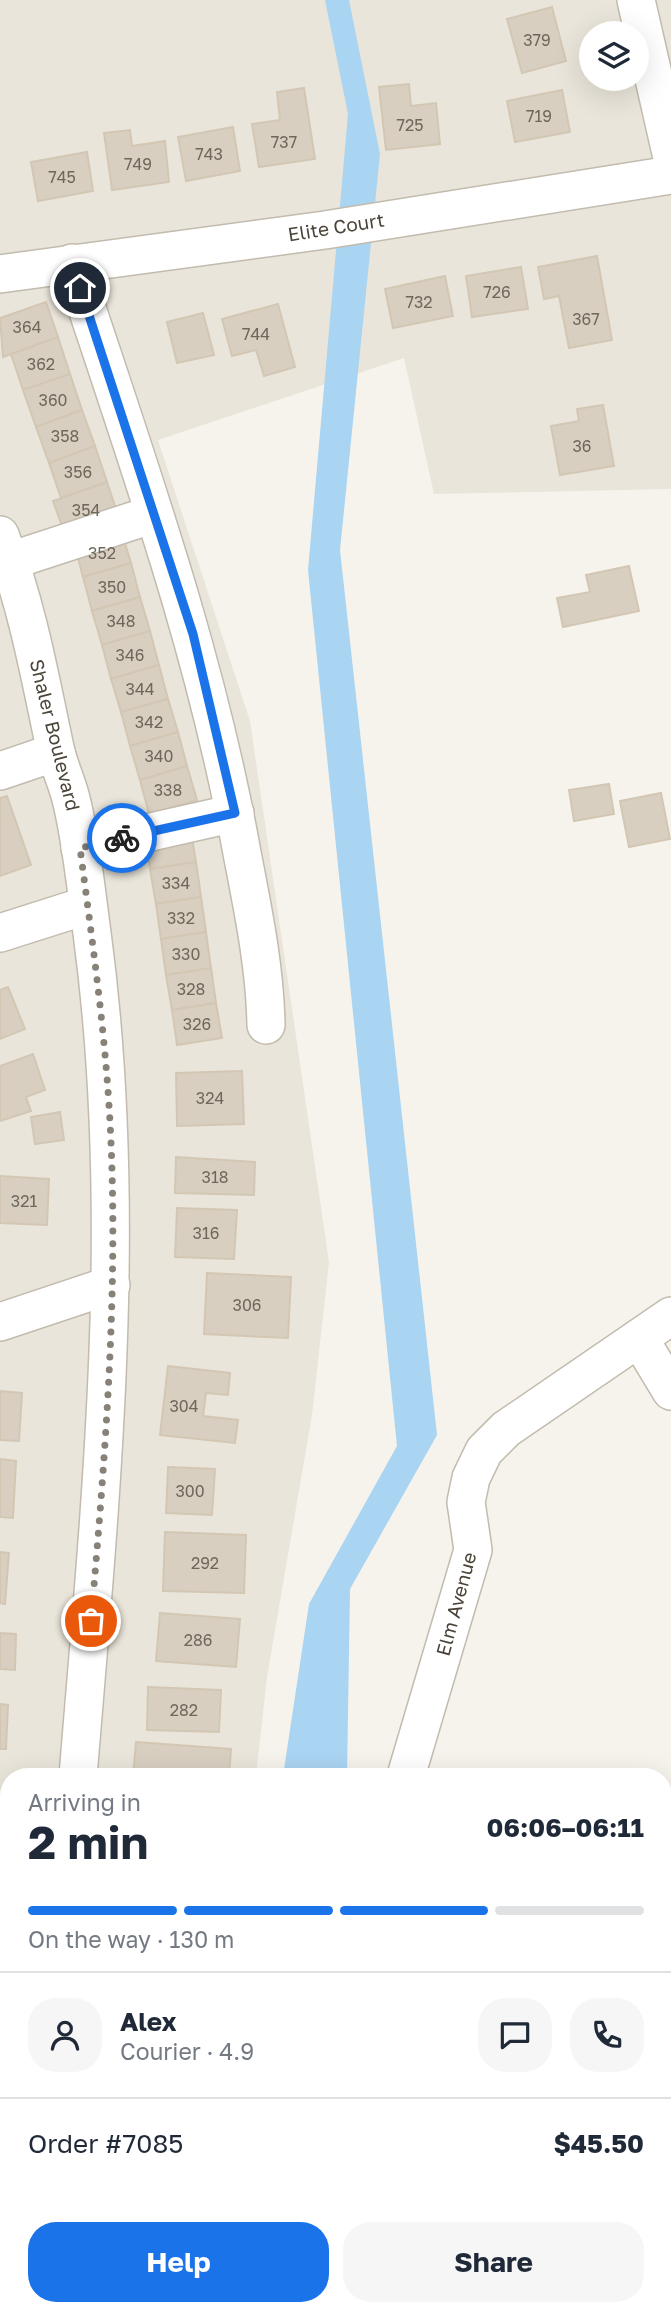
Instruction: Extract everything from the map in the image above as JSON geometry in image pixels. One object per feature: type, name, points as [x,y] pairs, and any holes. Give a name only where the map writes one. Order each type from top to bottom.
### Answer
[{"type":"street","points":[[636,0],[671,153]]},
{"type":"street","name":"Elite Court","points":[[0,274],[325,230],[671,175]]},
{"type":"street","points":[[72,263],[193,634],[235,813],[265,978],[266,1025]]},
{"type":"street","points":[[5,548],[154,514]]},
{"type":"street","name":"Shaler Boulevard","points":[[5,548],[43,684],[56,752],[72,801],[101,1000],[110,1124],[111,1285],[102,1492],[79,1768]]},
{"type":"street","points":[[0,771],[56,752]]},
{"type":"street","points":[[80,848],[235,813]]},
{"type":"street","points":[[0,933],[88,905]]},
{"type":"street","points":[[0,1322],[111,1285]]},
{"type":"street","name":"Elm Avenue","points":[[408,1768],[473,1550],[466,1502],[471,1478],[484,1451],[506,1429],[671,1316]]},
{"type":"street","points":[[639,1338],[671,1391]]},
{"type":"shaded area","points":[[0,0],[671,0],[671,489],[434,494],[404,358],[158,440],[250,721],[329,1262],[312,1415],[267,1677],[257,1768],[0,1768]]},
{"type":"water","points":[[325,0],[349,0],[380,154],[340,550],[437,1435],[350,1589],[347,1768],[284,1768],[309,1604],[397,1446],[308,570],[348,114]]},
{"type":"building","points":[[552,7],[566,61],[522,73],[507,19]]},
{"type":"building","points":[[409,84],[411,106],[436,103],[440,144],[386,150],[379,87]]},
{"type":"building","points":[[304,88],[315,159],[259,167],[252,124],[280,120],[277,92]]},
{"type":"building","points":[[562,90],[570,132],[515,142],[507,101]]},
{"type":"building","points":[[233,127],[240,171],[186,181],[178,137]]},
{"type":"building","points":[[130,130],[132,146],[165,141],[169,182],[112,190],[104,133]]},
{"type":"building","points":[[87,152],[93,191],[38,201],[31,162]]},
{"type":"building","points":[[597,256],[612,340],[569,348],[559,296],[544,299],[538,267]]},
{"type":"building","points":[[521,267],[528,309],[472,317],[466,276]]},
{"type":"building","points":[[445,276],[453,316],[393,328],[385,289]]},
{"type":"building","points":[[46,302],[58,337],[3,357],[0,318]]},
{"type":"building","points":[[278,304],[295,367],[264,376],[256,350],[232,356],[222,319]]},
{"type":"building","points":[[203,313],[214,355],[177,363],[167,322]]},
{"type":"building","points":[[58,337],[70,374],[23,390],[11,354]]},
{"type":"building","points":[[70,374],[82,410],[36,427],[23,390]]},
{"type":"building","points":[[603,405],[614,466],[560,475],[551,426],[579,421],[577,409]]},
{"type":"building","points":[[82,410],[95,446],[49,463],[36,427]]},
{"type":"building","points":[[95,446],[107,482],[61,498],[49,463]]},
{"type":"building","points":[[107,482],[119,518],[66,537],[53,501]]},
{"type":"building","points":[[121,530],[131,563],[83,577],[74,543]]},
{"type":"building","points":[[131,563],[140,597],[92,611],[83,577]]},
{"type":"building","points":[[629,566],[639,611],[563,627],[557,598],[590,592],[586,575]]},
{"type":"building","points":[[140,597],[150,631],[102,645],[92,611]]},
{"type":"building","points":[[150,631],[159,665],[111,679],[102,645]]},
{"type":"building","points":[[159,665],[168,699],[121,712],[111,679]]},
{"type":"building","points":[[168,699],[178,732],[130,746],[121,712]]},
{"type":"building","points":[[178,732],[187,766],[140,780],[130,746]]},
{"type":"building","points":[[187,766],[197,800],[149,814],[140,780]]},
{"type":"building","points":[[609,784],[614,814],[574,821],[569,790]]},
{"type":"building","points":[[661,793],[670,839],[629,847],[620,801]]},
{"type":"building","points":[[7,796],[31,865],[0,876],[0,798]]},
{"type":"building","points":[[190,827],[196,862],[150,869],[145,834]]},
{"type":"building","points":[[196,862],[201,897],[156,904],[150,869]]},
{"type":"building","points":[[201,897],[206,932],[161,939],[156,904]]},
{"type":"building","points":[[206,932],[211,968],[166,975],[161,939]]},
{"type":"building","points":[[211,968],[216,1003],[172,1010],[166,975]]},
{"type":"building","points":[[8,987],[25,1029],[0,1039],[0,990]]},
{"type":"building","points":[[216,1003],[222,1038],[177,1045],[172,1010]]},
{"type":"building","points":[[33,1054],[45,1090],[26,1097],[31,1111],[0,1121],[0,1066]]},
{"type":"building","points":[[242,1071],[244,1124],[177,1126],[176,1073]]},
{"type":"building","points":[[60,1112],[64,1140],[35,1144],[31,1117]]},
{"type":"building","points":[[176,1157],[255,1162],[254,1195],[175,1193]]},
{"type":"building","points":[[0,1176],[49,1179],[47,1225],[0,1223]]},
{"type":"building","points":[[177,1208],[237,1210],[234,1259],[175,1257]]},
{"type":"building","points":[[207,1273],[291,1277],[288,1338],[204,1334]]},
{"type":"building","points":[[168,1366],[230,1373],[228,1395],[206,1393],[203,1416],[238,1420],[235,1443],[160,1435]]},
{"type":"building","points":[[0,1391],[22,1393],[19,1441],[0,1440]]},
{"type":"building","points":[[0,1459],[16,1461],[13,1518],[0,1517]]},
{"type":"building","points":[[168,1467],[215,1469],[212,1515],[166,1513]]},
{"type":"building","points":[[165,1532],[246,1535],[244,1593],[163,1591]]},
{"type":"building","points":[[0,1552],[9,1553],[5,1604],[0,1603]]},
{"type":"building","points":[[160,1613],[240,1619],[236,1667],[156,1661]]},
{"type":"building","points":[[0,1633],[16,1634],[15,1670],[0,1669]]},
{"type":"building","points":[[148,1687],[221,1690],[219,1732],[147,1730]]},
{"type":"building","points":[[0,1704],[8,1705],[6,1749],[0,1749]]},
{"type":"building","points":[[136,1742],[231,1749],[230,1768],[134,1768]]},
{"type":"way so far","points":[[91,1621],[102,1492],[111,1285],[110,1124],[101,1000],[80,848],[122,838]]},
{"type":"route","points":[[80,288],[193,634],[235,813],[122,838]]}]
